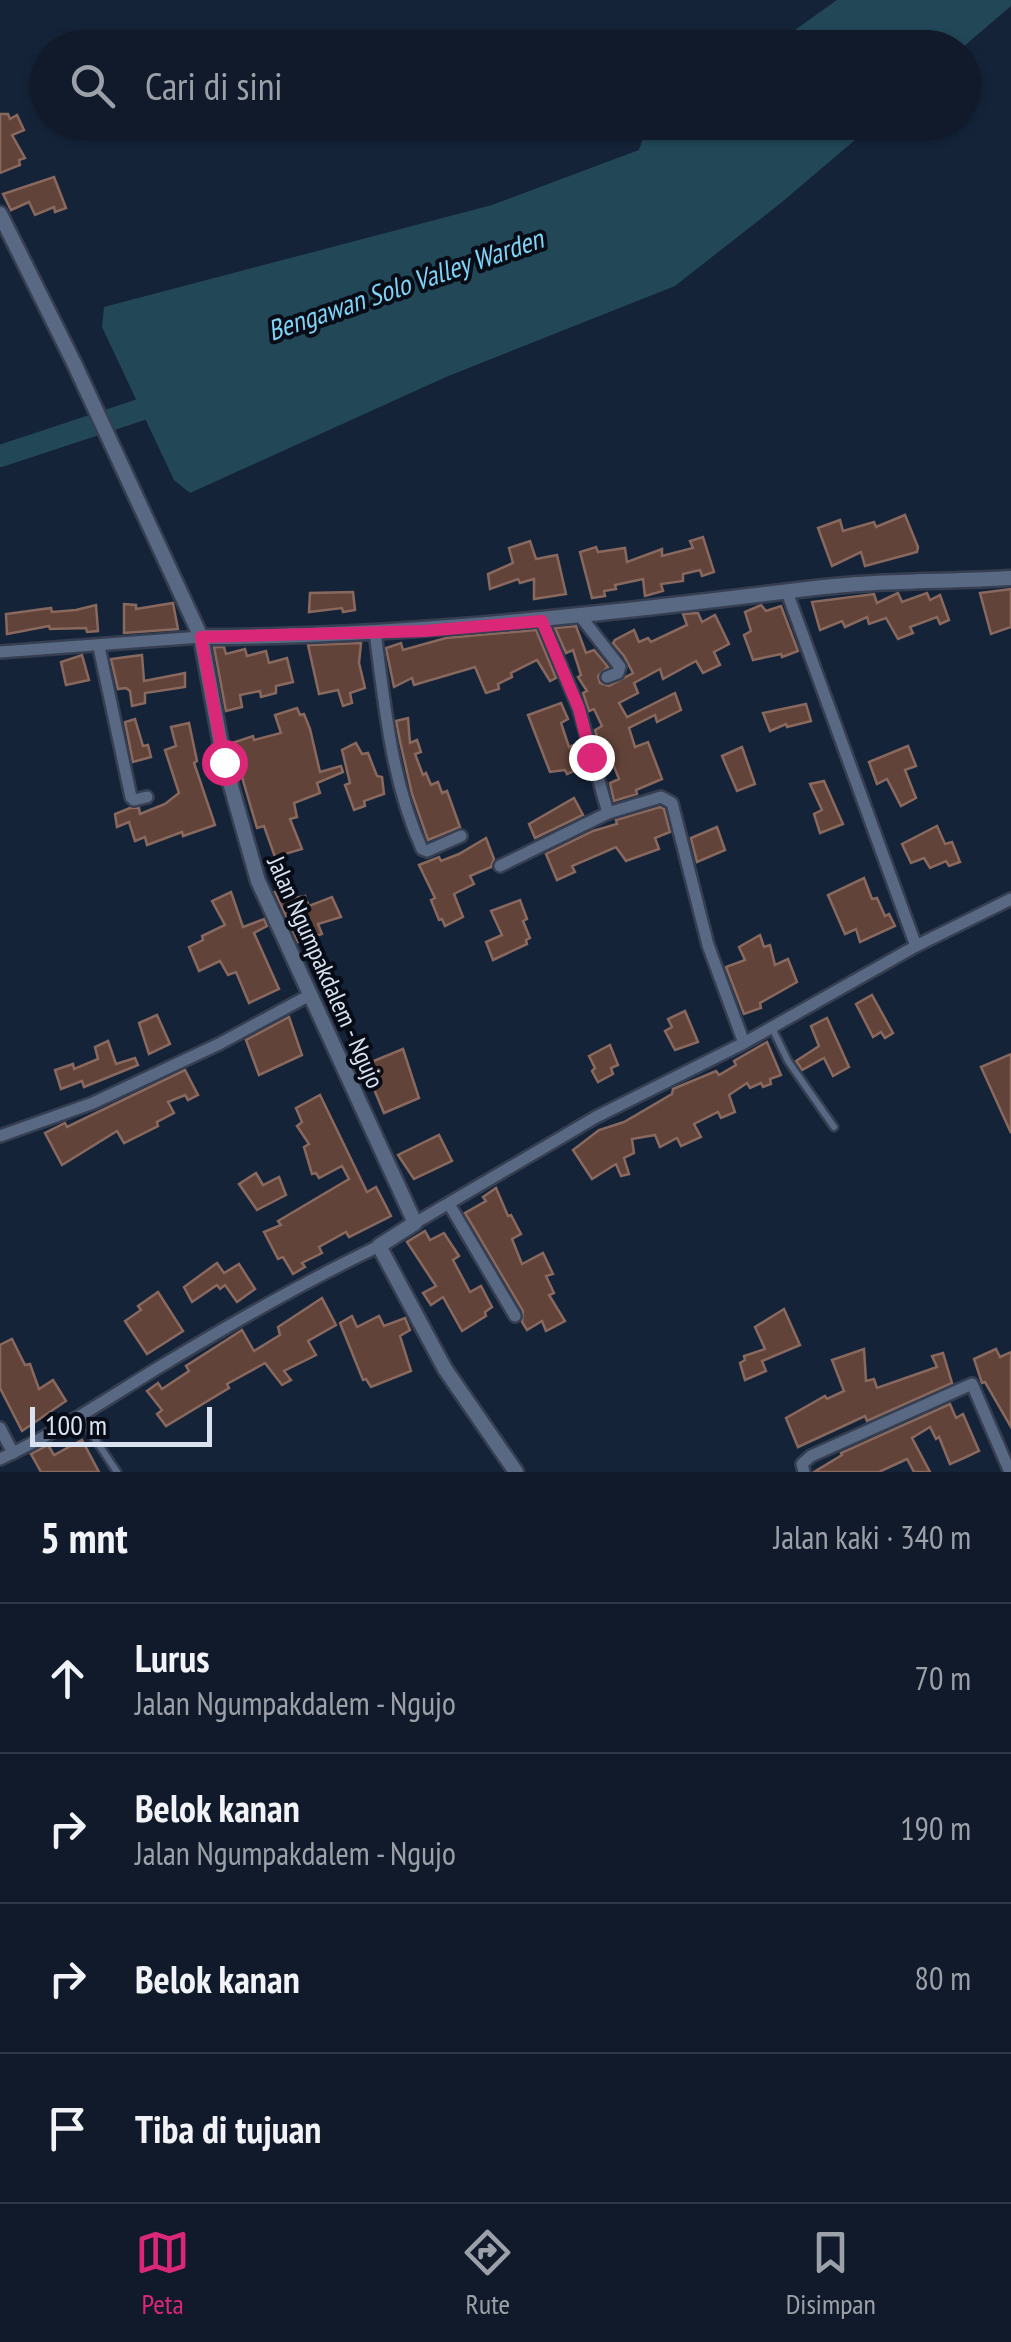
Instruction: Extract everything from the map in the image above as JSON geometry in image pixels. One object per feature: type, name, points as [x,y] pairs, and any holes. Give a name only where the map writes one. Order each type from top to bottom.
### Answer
[{"type":"street","name":"Jalan Ngumpakdalem - Ngujo","points":[[0,214],[74,362],[201,637],[224,762],[258,881],[415,1223]]},
{"type":"street","points":[[0,652],[201,637],[375,632],[542,621],[849,586],[1011,578]]},
{"type":"street","points":[[787,592],[916,946]]},
{"type":"street","points":[[581,618],[620,666],[618,673],[607,677]]},
{"type":"street","points":[[542,621],[579,709],[608,813]]},
{"type":"street","points":[[375,632],[394,768],[413,830],[426,851],[461,836]]},
{"type":"street","points":[[99,647],[131,798],[147,796]]},
{"type":"street","points":[[500,866],[608,813],[660,797],[672,803],[708,945],[744,1043]]},
{"type":"street","points":[[0,1459],[81,1418],[174,1358],[378,1246],[596,1117],[744,1043],[916,946],[1011,899]]},
{"type":"street","points":[[0,1136],[93,1103],[219,1044],[308,996]]},
{"type":"street","points":[[449,1204],[515,1316]]},
{"type":"street","points":[[378,1246],[446,1369],[516,1472]]},
{"type":"street","points":[[804,1472],[802,1464],[812,1456],[972,1384],[1010,1472]]},
{"type":"street","points":[[0,1428],[13,1453]]},
{"type":"lane","points":[[772,1028],[788,1061],[834,1127]]},
{"type":"lane","points":[[81,1418],[116,1472]]},
{"type":"water","points":[[837,0],[1011,0],[1011,6],[981,32],[795,30]]},
{"type":"water","points":[[642,140],[855,140],[675,286],[446,377],[190,493],[174,480],[102,327],[104,307],[492,205],[639,150]]},
{"type":"building","points":[[0,114],[8,114],[10,119],[17,115],[24,130],[12,135],[25,158],[19,160],[20,165],[0,173]]},
{"type":"building","points":[[54,177],[66,208],[55,212],[54,207],[35,215],[29,202],[11,210],[3,194]]},
{"type":"building","points":[[905,515],[917,552],[865,566],[861,552],[832,566],[818,528],[840,520],[843,531],[874,522],[876,527]]},
{"type":"building","points":[[703,537],[714,572],[702,576],[700,570],[683,574],[683,581],[661,584],[663,591],[645,596],[643,579],[615,585],[616,589],[604,591],[605,596],[592,598],[580,552],[596,547],[598,552],[625,548],[627,562],[662,549],[662,556],[693,548],[690,541]]},
{"type":"building","points":[[530,541],[536,559],[557,555],[566,594],[534,599],[534,579],[520,583],[518,579],[490,589],[488,574],[513,563],[509,548]]},
{"type":"building","points":[[1011,589],[1011,627],[991,634],[980,593]]},
{"type":"building","points":[[353,592],[355,610],[309,612],[310,593]]},
{"type":"building","points":[[898,593],[902,602],[927,593],[930,600],[940,595],[949,620],[940,624],[937,617],[910,627],[913,633],[898,639],[886,618],[869,624],[867,617],[845,627],[842,621],[820,630],[812,602],[874,594],[877,603]]},
{"type":"building","points":[[173,603],[178,629],[124,633],[124,604],[136,605],[136,609]]},
{"type":"building","points":[[96,605],[98,631],[49,626],[7,634],[6,614]]},
{"type":"building","points":[[761,605],[766,611],[781,606],[798,651],[753,660],[744,635],[751,631],[745,612]]},
{"type":"building","points":[[698,613],[702,622],[715,615],[729,644],[714,652],[720,665],[703,673],[696,661],[663,679],[660,669],[634,683],[638,693],[619,703],[627,717],[675,693],[681,710],[657,722],[655,715],[629,728],[635,747],[648,742],[662,779],[636,790],[637,794],[614,801],[610,783],[619,779],[607,749],[601,750],[595,730],[602,726],[594,709],[589,711],[583,693],[587,691],[578,677],[581,675],[573,650],[566,653],[555,628],[576,626],[586,653],[594,650],[608,667],[598,676],[600,683],[609,686],[633,673],[613,643],[615,640],[634,630],[639,642],[648,638],[651,642],[687,625],[683,614]]},
{"type":"building","points":[[536,630],[556,678],[550,681],[537,660],[511,673],[512,677],[498,684],[499,689],[486,693],[475,667],[414,685],[412,678],[394,687],[386,648],[401,643],[403,650],[446,638]]},
{"type":"building","points":[[361,643],[359,663],[365,688],[350,693],[352,703],[343,706],[338,690],[319,694],[308,645]]},
{"type":"building","points":[[214,647],[224,647],[226,654],[245,649],[247,656],[266,651],[269,663],[287,658],[293,682],[276,686],[276,693],[261,697],[260,691],[240,695],[242,707],[226,711]]},
{"type":"building","points":[[82,655],[89,680],[66,685],[61,662]]},
{"type":"building","points":[[142,655],[144,681],[185,673],[185,687],[145,693],[145,703],[132,706],[130,691],[118,689],[111,659]]},
{"type":"building","points":[[561,703],[568,719],[561,723],[569,747],[579,743],[585,766],[567,774],[565,770],[550,772],[528,715]]},
{"type":"building","points":[[806,704],[811,721],[787,727],[786,724],[770,731],[763,713]]},
{"type":"building","points":[[297,708],[310,729],[320,772],[341,766],[343,772],[317,783],[320,793],[294,803],[297,817],[290,819],[302,849],[275,857],[264,826],[257,828],[232,743],[281,733],[275,715]]},
{"type":"building","points":[[408,718],[410,743],[417,740],[421,752],[415,754],[423,775],[426,773],[431,785],[438,782],[442,793],[447,791],[460,827],[428,840],[412,794],[396,721]]},
{"type":"building","points":[[135,719],[143,746],[148,745],[151,757],[133,762],[125,722]]},
{"type":"building","points":[[189,723],[197,761],[194,763],[215,825],[147,845],[145,837],[135,841],[129,822],[117,827],[115,814],[139,808],[140,814],[165,804],[179,793],[165,750],[176,746],[171,727]]},
{"type":"building","points":[[356,743],[362,754],[368,753],[377,776],[382,777],[384,794],[364,801],[365,806],[354,810],[345,785],[350,783],[342,750]]},
{"type":"building","points":[[908,746],[916,766],[905,770],[916,798],[901,806],[887,779],[877,784],[869,762]]},
{"type":"building","points":[[742,747],[755,784],[737,791],[722,756]]},
{"type":"building","points":[[824,781],[843,824],[820,833],[814,814],[822,810],[810,784]]},
{"type":"building","points":[[574,798],[583,815],[535,838],[529,824]]},
{"type":"building","points":[[660,807],[670,832],[655,838],[659,849],[626,861],[616,847],[572,866],[575,872],[557,880],[546,854],[617,824],[616,820]]},
{"type":"building","points":[[937,826],[945,844],[952,842],[960,862],[949,866],[946,861],[930,868],[924,858],[911,863],[902,844]]},
{"type":"building","points":[[717,827],[725,850],[697,862],[691,838]]},
{"type":"building","points":[[486,838],[494,859],[491,867],[470,876],[474,884],[454,894],[463,917],[445,926],[439,920],[431,900],[435,898],[419,865],[459,854]]},
{"type":"building","points":[[864,878],[872,899],[877,898],[885,916],[889,914],[895,926],[860,942],[856,929],[845,934],[828,895]]},
{"type":"building","points":[[292,886],[295,898],[305,896],[309,906],[332,897],[341,917],[318,924],[322,934],[298,942],[275,892]]},
{"type":"building","points":[[231,892],[243,927],[264,919],[267,926],[254,933],[279,989],[249,1003],[236,972],[228,975],[220,961],[199,971],[189,947],[225,925],[212,901]]},
{"type":"building","points":[[520,900],[530,938],[527,944],[493,960],[486,942],[502,935],[491,911]]},
{"type":"building","points":[[760,935],[764,947],[770,945],[775,965],[788,959],[797,982],[760,1003],[761,1008],[744,1014],[726,967],[745,960],[739,947]]},
{"type":"building","points":[[872,995],[893,1033],[885,1038],[881,1032],[873,1037],[856,1004]]},
{"type":"building","points":[[685,1011],[698,1042],[675,1050],[665,1031],[672,1027],[668,1019]]},
{"type":"building","points":[[157,1015],[170,1044],[149,1054],[139,1023]]},
{"type":"building","points":[[289,1017],[302,1055],[259,1075],[246,1040]]},
{"type":"building","points":[[827,1018],[849,1067],[833,1076],[824,1058],[802,1070],[796,1061],[819,1046],[811,1026]]},
{"type":"building","points":[[108,1041],[116,1064],[135,1058],[138,1065],[84,1087],[82,1081],[61,1089],[55,1070],[73,1064],[74,1069],[98,1059],[95,1047]]},
{"type":"building","points":[[767,1042],[781,1075],[770,1079],[771,1084],[750,1088],[747,1083],[729,1095],[735,1112],[721,1118],[718,1112],[694,1124],[701,1137],[681,1146],[677,1138],[660,1147],[655,1135],[632,1139],[634,1153],[624,1158],[629,1174],[621,1176],[616,1164],[592,1179],[573,1150],[599,1130],[624,1122],[672,1094],[673,1089],[716,1071],[719,1075],[736,1065],[734,1061]]},
{"type":"building","points":[[610,1045],[618,1065],[611,1068],[613,1074],[598,1082],[589,1056]]},
{"type":"building","points":[[403,1049],[419,1098],[384,1113],[364,1065]]},
{"type":"building","points":[[1011,1054],[1011,1133],[981,1067]]},
{"type":"building","points":[[185,1070],[198,1095],[168,1102],[174,1113],[157,1122],[158,1126],[124,1143],[117,1131],[62,1165],[45,1133],[65,1123],[67,1127]]},
{"type":"building","points":[[320,1095],[367,1192],[376,1187],[391,1216],[349,1237],[346,1232],[319,1247],[322,1253],[302,1263],[305,1267],[293,1274],[283,1257],[278,1259],[264,1232],[281,1225],[278,1221],[349,1179],[342,1166],[319,1178],[312,1174],[304,1147],[309,1144],[297,1126],[302,1122],[296,1108]]},
{"type":"building","points":[[439,1135],[452,1161],[414,1179],[398,1155]]},
{"type":"building","points":[[256,1173],[263,1185],[279,1177],[286,1195],[257,1210],[239,1184]]},
{"type":"building","points":[[496,1188],[521,1234],[512,1239],[522,1264],[543,1253],[553,1274],[546,1276],[554,1293],[549,1295],[565,1321],[546,1331],[542,1321],[527,1330],[522,1322],[523,1311],[465,1213],[486,1201],[483,1197]]},
{"type":"building","points":[[425,1231],[430,1240],[444,1233],[459,1256],[453,1260],[470,1292],[481,1286],[492,1307],[485,1312],[486,1316],[462,1331],[443,1297],[431,1305],[423,1293],[436,1286],[407,1242]]},
{"type":"building","points":[[217,1263],[224,1273],[239,1264],[255,1289],[237,1302],[225,1285],[220,1289],[217,1285],[192,1302],[184,1287]]},
{"type":"building","points":[[158,1292],[183,1331],[147,1354],[125,1321]]},
{"type":"building","points":[[322,1298],[336,1325],[308,1341],[316,1355],[284,1371],[291,1380],[282,1385],[265,1363],[166,1426],[157,1414],[162,1410],[147,1391],[158,1383],[162,1389],[189,1371],[186,1366],[242,1330],[254,1351],[280,1335],[278,1327]]},
{"type":"building","points":[[784,1309],[800,1345],[762,1361],[766,1371],[745,1380],[740,1363],[744,1356],[765,1349],[755,1327]]},
{"type":"building","points":[[352,1316],[357,1327],[379,1316],[384,1326],[405,1318],[410,1330],[400,1336],[411,1371],[371,1387],[363,1380],[340,1323]]},
{"type":"building","points":[[12,1339],[25,1365],[30,1364],[39,1389],[53,1380],[66,1401],[22,1431],[0,1388],[0,1345]]},
{"type":"building","points":[[864,1349],[866,1381],[874,1379],[877,1388],[937,1367],[932,1356],[943,1353],[952,1383],[798,1447],[786,1418],[825,1396],[827,1399],[844,1391],[832,1360]]},
{"type":"building","points":[[996,1349],[1000,1357],[1011,1352],[1011,1427],[985,1382],[982,1383],[974,1359]]},
{"type":"building","points":[[950,1404],[956,1418],[963,1414],[979,1451],[950,1464],[939,1437],[936,1439],[930,1427],[912,1438],[930,1472],[914,1472],[907,1459],[879,1472],[814,1472],[841,1453]]},
{"type":"building","points":[[82,1440],[99,1472],[41,1472],[31,1454],[48,1445],[54,1455]]},
{"type":"waterway","name":"Bengawan Solo Valley Warden","points":[[0,456],[170,400]]},
{"type":"route","points":[[224,762],[201,637],[424,631],[542,621],[579,709],[591,757]]}]
